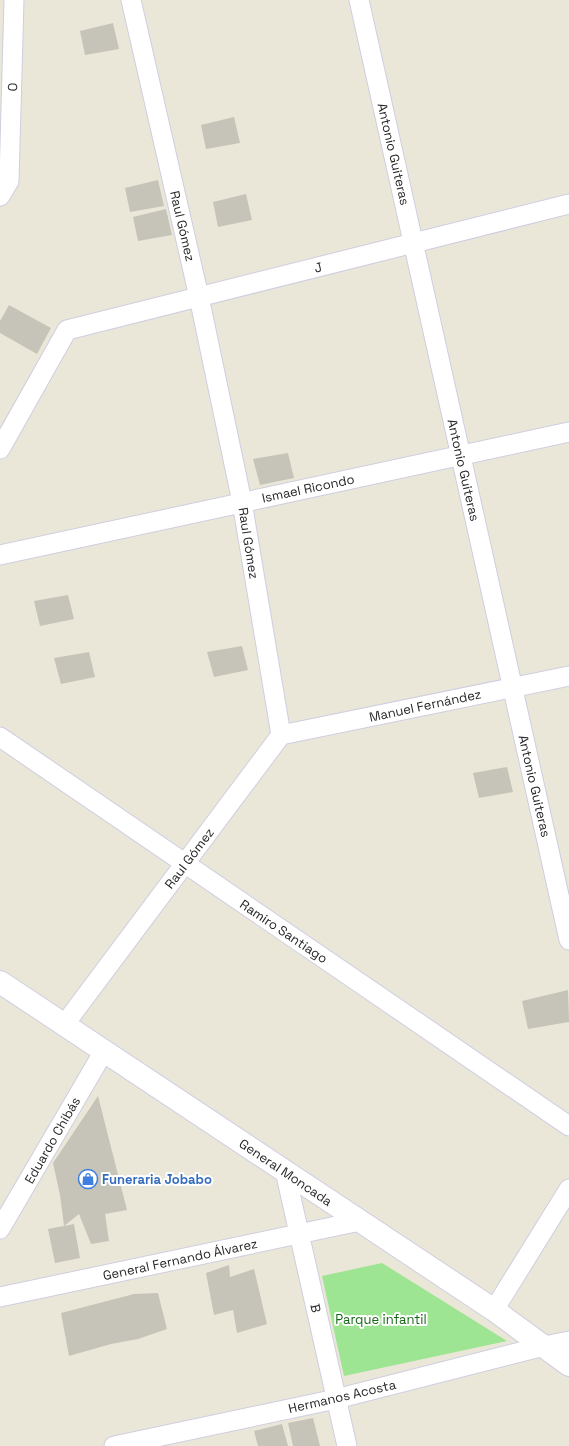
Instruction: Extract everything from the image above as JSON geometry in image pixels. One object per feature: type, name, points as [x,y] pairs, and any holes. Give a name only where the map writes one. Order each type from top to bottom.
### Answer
[{"type":"street","name":"O","points":[[0,196],[9,181],[14,0]]},
{"type":"street","name":"Raul Gómez","points":[[64,1025],[281,735],[242,502],[199,297],[131,0]]},
{"type":"street","name":"Antonio Guiteras","points":[[359,0],[569,940]]},
{"type":"street","name":"J","points":[[0,449],[67,330],[569,204]]},
{"type":"street","name":"Ismael Ricondo","points":[[0,554],[569,432]]},
{"type":"street","name":"Manuel Fernández","points":[[281,735],[569,676]]},
{"type":"street","name":"Ramiro Santiago","points":[[0,737],[569,1126]]},
{"type":"street","name":"General Moncada","points":[[0,982],[494,1310],[569,1365]]},
{"type":"street","name":"Eduardo Chibás","points":[[0,1229],[104,1051]]},
{"type":"street","name":"B","points":[[285,1171],[347,1446]]},
{"type":"street","points":[[494,1310],[569,1189]]},
{"type":"street","name":"General Fernando Álvarez","points":[[0,1297],[360,1221]]},
{"type":"street","name":"Hermanos Acosta","points":[[114,1446],[336,1399],[569,1341]]},
{"type":"green space","name":"Parque infantil","points":[[382,1263],[507,1341],[344,1376],[322,1276]]},
{"type":"building","points":[[113,23],[119,49],[85,55],[80,31]]},
{"type":"building","points":[[234,117],[240,143],[206,149],[201,125]]},
{"type":"building","points":[[158,180],[164,206],[130,212],[125,188]]},
{"type":"building","points":[[246,194],[252,220],[218,227],[213,202]]},
{"type":"building","points":[[166,209],[172,235],[138,241],[133,217]]},
{"type":"building","points":[[9,305],[51,328],[37,354],[0,333],[0,321]]},
{"type":"building","points":[[288,453],[294,478],[260,485],[253,459]]},
{"type":"building","points":[[68,595],[74,619],[40,626],[34,601]]},
{"type":"building","points":[[242,646],[248,670],[214,677],[207,652]]},
{"type":"building","points":[[89,652],[95,677],[61,684],[54,658]]},
{"type":"building","points":[[507,767],[513,792],[479,798],[473,773]]},
{"type":"building","points":[[568,990],[569,1022],[528,1029],[522,1001]]},
{"type":"building","name":"Funeraria Jobabo","points":[[98,1096],[127,1210],[105,1214],[109,1241],[91,1244],[79,1214],[64,1226],[60,1195],[53,1163]]},
{"type":"building","points":[[74,1224],[80,1258],[55,1263],[48,1229]]},
{"type":"building","points":[[229,1265],[230,1277],[254,1269],[267,1324],[237,1333],[233,1310],[214,1315],[206,1273]]},
{"type":"building","points":[[158,1293],[167,1329],[138,1339],[111,1344],[69,1356],[61,1313],[134,1294]]},
{"type":"building","points":[[313,1418],[320,1446],[293,1446],[288,1423]]},
{"type":"building","points":[[282,1424],[288,1446],[258,1446],[254,1431]]},
{"type":"place","name":"Funeraria Jobabo","points":[[88,1179]]}]
